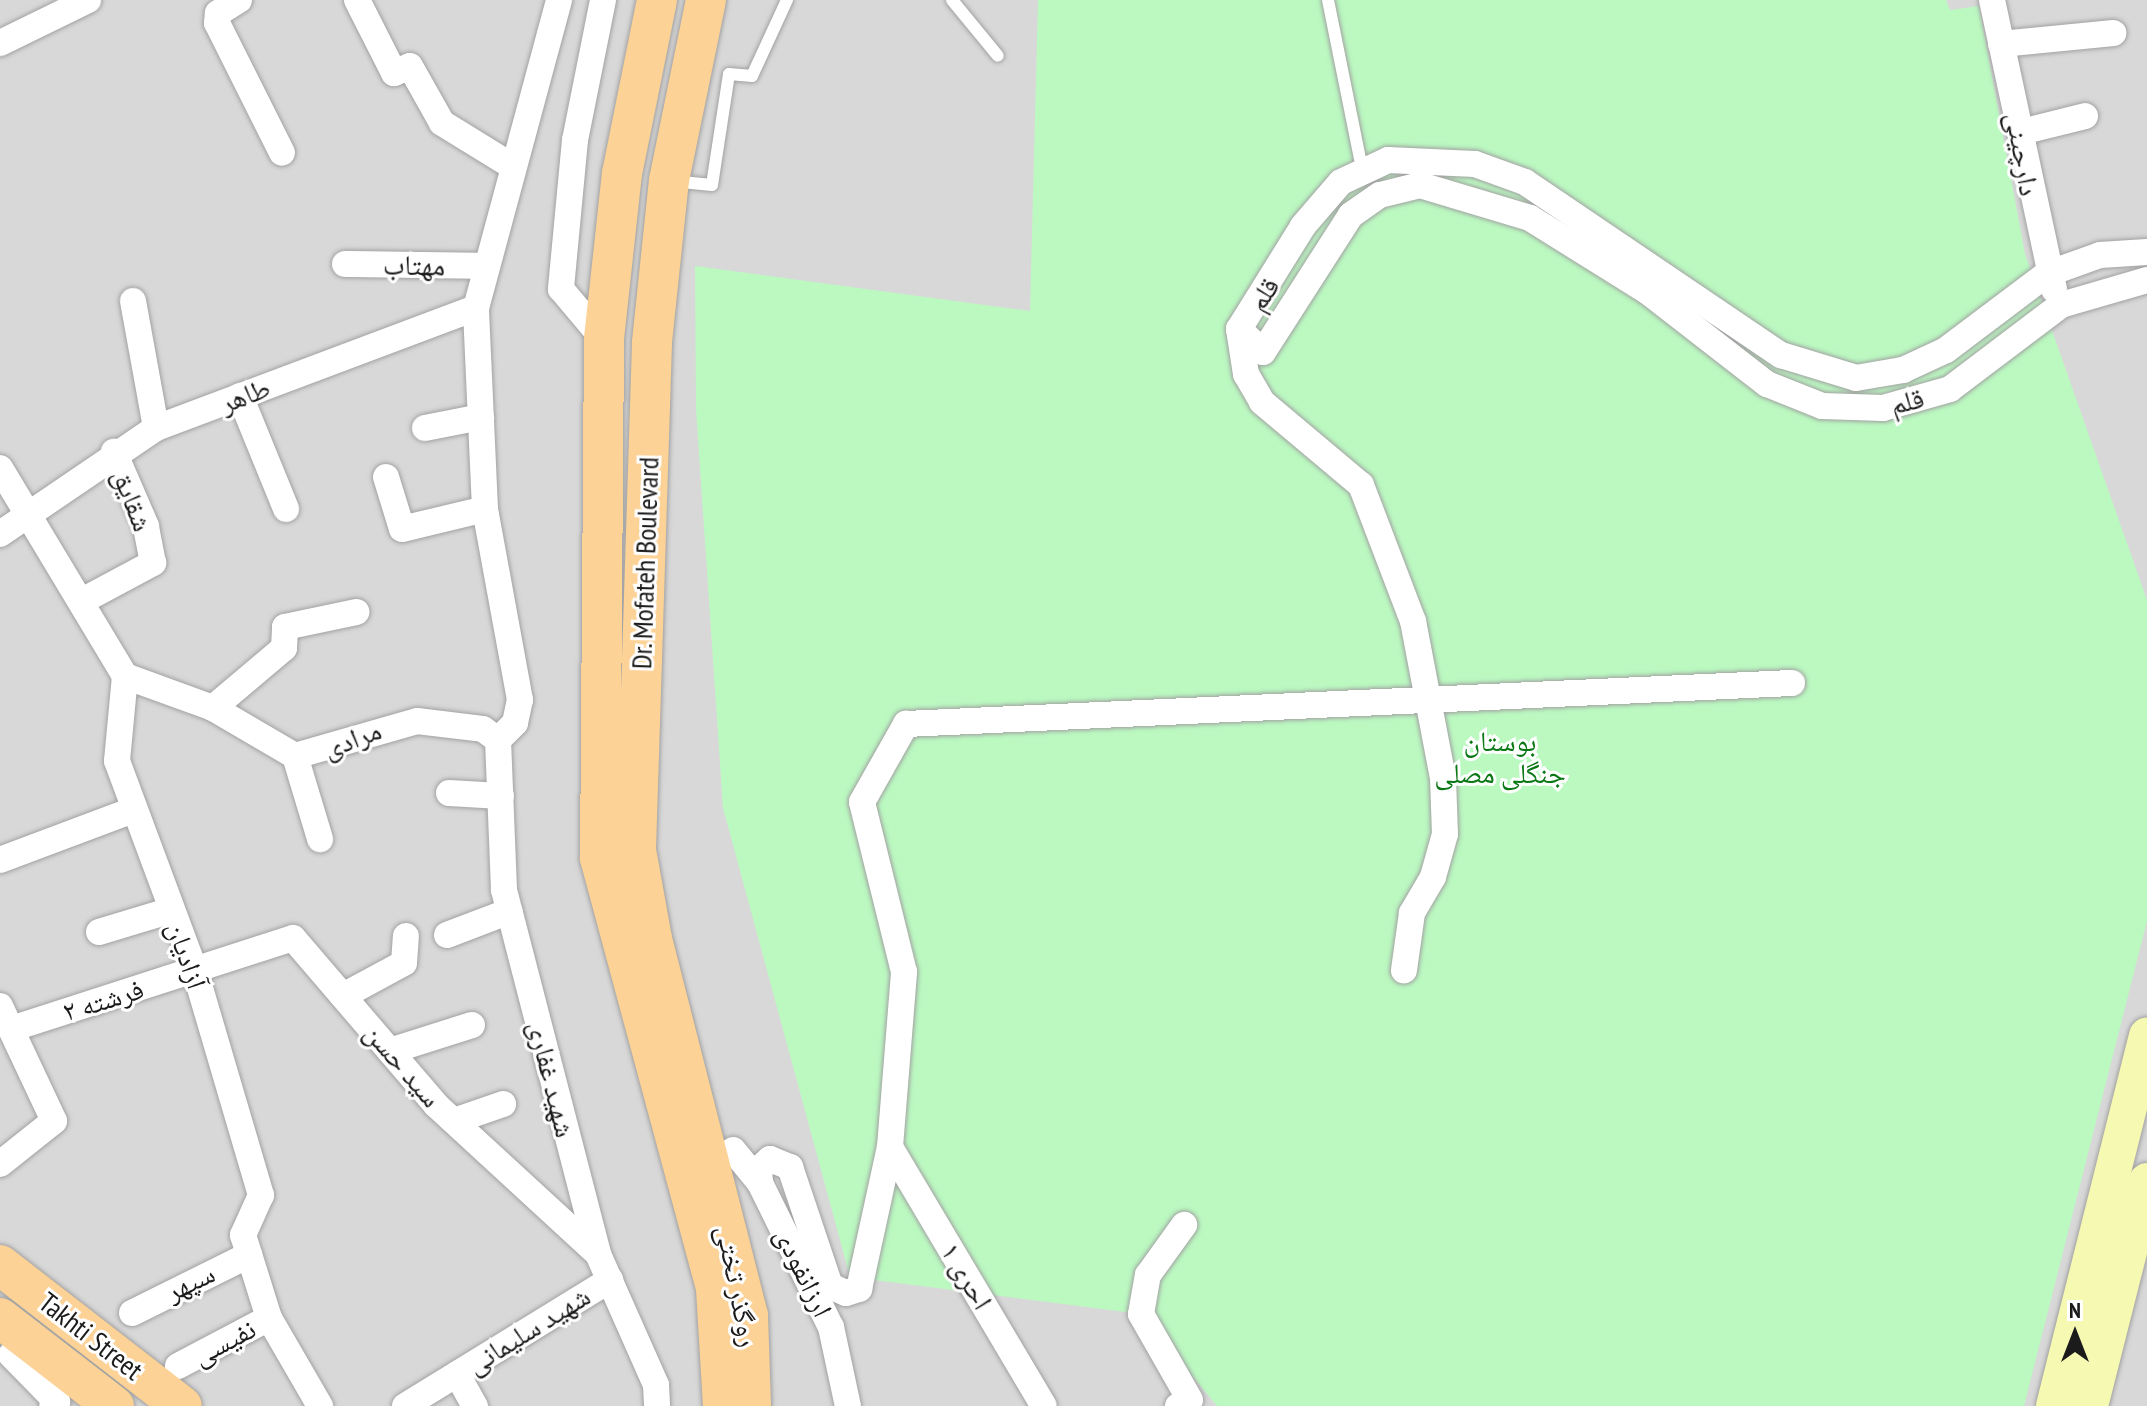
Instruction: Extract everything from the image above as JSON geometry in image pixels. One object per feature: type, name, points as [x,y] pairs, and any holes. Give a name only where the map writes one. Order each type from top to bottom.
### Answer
[{"type":"main road","name":"Dr. Mofateh Boulevard","points":[[657,0],[622,173],[604,340],[600,858],[664,1102],[711,1164]]},
{"type":"main road","name":"Dr. Mofateh Boulevard","points":[[706,0],[710,71],[669,180],[652,343],[636,850],[652,939],[711,1164]]},
{"type":"main road","points":[[2054,1406],[2147,1035]]},
{"type":"main road","points":[[664,1102],[659,1142],[687,1257],[705,1365],[704,1406]]},
{"type":"main road","points":[[711,1164],[778,1342],[776,1406]]},
{"type":"main road","name":"روگذر تختی","points":[[711,1164],[723,1406]]},
{"type":"main road","name":"روگذر تختی","points":[[711,1164],[748,1315],[751,1406]]},
{"type":"main road","points":[[2090,1406],[2147,1181]]},
{"type":"main road","name":"Takhti Street","points":[[0,1265],[182,1406]]},
{"type":"main road","name":"Takhti Street","points":[[10,1344],[114,1406]]},
{"type":"street","points":[[0,43],[88,0]]},
{"type":"street","points":[[239,0],[218,13],[217,23],[282,153]]},
{"type":"street","points":[[357,0],[394,73],[410,66],[442,123],[512,166]]},
{"type":"street","points":[[498,740],[515,723],[520,700],[485,509],[476,308],[483,266],[559,0]]},
{"type":"street","points":[[603,0],[575,140],[561,289],[604,340]]},
{"type":"street","name":"دارچینی","points":[[1992,0],[2021,132],[2047,274],[2061,305]]},
{"type":"street","points":[[2001,44],[2113,33]]},
{"type":"street","points":[[2021,132],[2085,116]]},
{"type":"street","name":"قلم","points":[[2147,252],[2100,255],[2047,274],[1946,350],[1903,370],[1856,378],[1781,355],[1525,182],[1430,158],[1362,169],[1303,226],[1239,329],[1263,352],[1351,215],[1380,195],[1420,185],[1530,218],[1647,291],[1767,384],[1822,406],[1883,408],[1950,389],[2061,305],[2147,280]]},
{"type":"street","name":"مهتاب","points":[[345,264],[483,266]]},
{"type":"street","points":[[133,301],[156,428]]},
{"type":"street","name":"طاهر","points":[[0,534],[28,510],[114,452],[156,428],[476,308]]},
{"type":"street","points":[[1239,329],[1246,374],[1262,402],[1361,485],[1413,621],[1431,700],[1445,834],[1433,877],[1412,913],[1404,970]]},
{"type":"street","points":[[240,396],[286,509]]},
{"type":"street","points":[[425,428],[481,417]]},
{"type":"street","name":"شقایق","points":[[82,601],[153,563],[146,526],[114,452]]},
{"type":"street","points":[[0,468],[125,676]]},
{"type":"street","points":[[386,477],[402,529],[485,509]]},
{"type":"street","points":[[213,708],[284,648],[285,627],[356,612]]},
{"type":"street","name":"مرادی","points":[[125,676],[213,708],[295,756],[417,721],[483,729],[498,740]]},
{"type":"street","name":"آزادیان","points":[[125,676],[117,761],[195,971],[261,1195],[243,1235],[269,1318],[320,1406]]},
{"type":"street","points":[[760,1183],[759,1169],[770,1159],[790,1167],[830,1286],[853,1292],[866,1276],[890,1147],[904,972],[862,802],[906,724],[1792,683]]},
{"type":"street","name":"شهید غفاری","points":[[498,740],[510,911],[598,1254],[656,1385],[657,1406]]},
{"type":"street","points":[[295,756],[320,839]]},
{"type":"street","points":[[449,793],[501,796]]},
{"type":"street","points":[[0,860],[133,810]]},
{"type":"street","points":[[99,932],[172,910]]},
{"type":"street","points":[[447,935],[510,911]]},
{"type":"street","points":[[343,996],[404,963],[406,936]]},
{"type":"street","name":"سید حسن","points":[[195,971],[293,938],[454,1121],[598,1254]]},
{"type":"street","name":"فرشته ۲","points":[[5,1017],[195,971]]},
{"type":"street","points":[[0,1164],[54,1121],[5,1017]]},
{"type":"street","points":[[390,1051],[472,1025]]},
{"type":"street","points":[[454,1121],[503,1104]]},
{"type":"street","name":"احری ۱","points":[[890,1147],[1044,1406]]},
{"type":"street","name":"ارزانفودی","points":[[711,1164],[760,1183],[831,1327],[848,1406]]},
{"type":"street","points":[[1178,1406],[1190,1400],[1141,1314],[1148,1275],[1184,1225]]},
{"type":"street","name":"سپهر","points":[[132,1313],[249,1255]]},
{"type":"street","name":"شهید سلیمانی","points":[[405,1406],[610,1280]]},
{"type":"street","name":"نفیسی","points":[[178,1366],[269,1318]]},
{"type":"street","points":[[10,1344],[57,1402],[52,1406]]},
{"type":"street","points":[[457,1374],[475,1406]]},
{"type":"lane","points":[[710,71],[752,76],[787,0]]},
{"type":"lane","points":[[952,0],[998,56]]},
{"type":"lane","points":[[1328,0],[1362,169]]},
{"type":"shaded area","points":[[0,0],[2147,0],[2147,1406],[0,1406]]},
{"type":"green space","name":"بوستان جنگلی مصلی","points":[[1038,0],[1946,0],[1950,10],[1979,6],[2025,254],[2147,600],[2147,921],[2024,1406],[1217,1406],[1141,1314],[850,1277],[723,808],[696,409],[695,266],[1030,311]]}]
